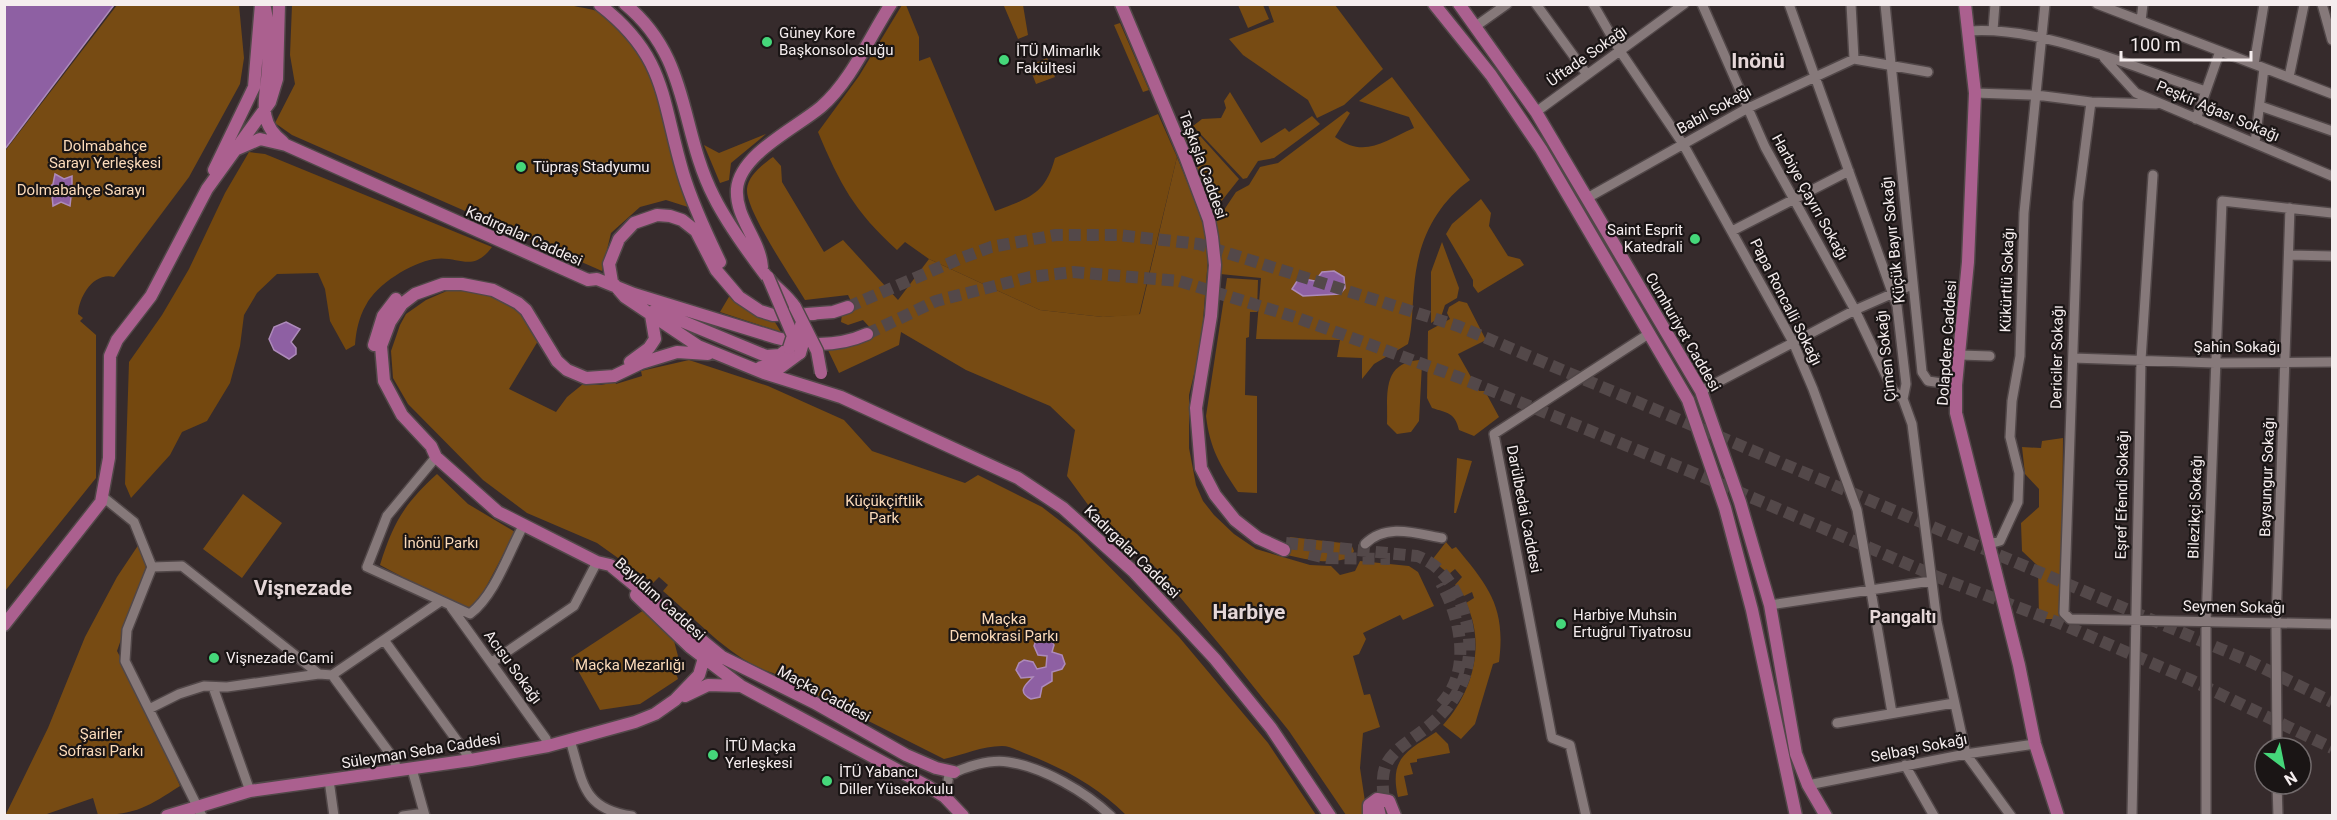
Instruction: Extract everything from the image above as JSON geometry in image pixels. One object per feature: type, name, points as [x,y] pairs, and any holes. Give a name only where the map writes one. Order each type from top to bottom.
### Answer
[{"type":"main road","points":[[263,4],[268,51],[263,112]]},
{"type":"main road","points":[[4,624],[95,512],[104,497],[109,458],[111,356],[117,340],[155,289],[207,189],[219,158],[254,87],[263,4]]},
{"type":"main road","points":[[207,189],[270,102],[277,79],[279,4]]},
{"type":"main road","points":[[625,4],[656,38],[675,71],[695,150],[713,196],[740,240],[795,307],[817,351],[826,385],[841,397]]},
{"type":"main road","points":[[794,351],[792,330],[771,290],[759,251],[741,214],[737,189],[742,172],[762,150],[822,106],[838,89],[891,4]]},
{"type":"main road","name":"Taşkışla Caddesi","points":[[1121,4],[1185,156],[1211,230],[1215,265],[1211,316],[1196,408],[1199,450],[1218,486],[1239,514],[1285,547]]},
{"type":"main road","name":"Cumhuriyet Caddesi","points":[[1434,4],[1491,75],[1541,149],[1688,400],[1725,508],[1752,610],[1781,743]]},
{"type":"main road","name":"Cumhuriyet Caddesi","points":[[1459,4],[1536,112],[1589,197],[1701,392],[1740,502],[1770,605],[1790,734],[1808,785],[1826,816]]},
{"type":"main road","name":"Dolapdere Caddesi","points":[[1965,4],[1975,93],[1969,251],[1956,385],[1959,431],[1989,544],[2035,744],[2058,816]]},
{"type":"main road","points":[[600,5],[630,32],[655,67],[665,93],[678,154],[691,196],[727,274],[754,300],[772,309],[788,313],[815,314]]},
{"type":"main road","name":"Kadırgalar Caddesi","points":[[263,112],[271,132],[286,145]]},
{"type":"main road","name":"Kadırgalar Caddesi","points":[[232,152],[260,139],[286,145],[588,280],[597,279],[798,344],[849,342],[867,334]]},
{"type":"main road","points":[[795,307],[803,334],[788,364],[773,368],[742,363],[718,356],[698,346],[629,301],[609,277],[609,264],[619,239],[634,223],[657,215],[670,216],[682,220],[696,231],[716,270],[740,297],[760,311],[773,315],[815,314],[848,307]]},
{"type":"main road","name":"Bayıldım Caddesi","points":[[436,457],[424,451],[392,415],[380,394],[375,374],[373,350],[378,327],[397,297],[411,288],[424,282],[455,278],[487,283],[512,292],[531,307],[565,362],[583,370],[603,372],[617,368],[641,355],[655,339]]},
{"type":"main road","name":"Bayıldım Caddesi","points":[[687,628],[610,565],[597,562],[523,526],[481,499],[436,457],[390,396],[380,360],[381,346],[390,322],[402,304],[415,294],[428,288],[462,284],[507,296],[525,310],[557,361],[567,370],[586,378],[614,376],[641,363],[677,352],[718,356]]},
{"type":"main road","points":[[629,301],[766,356],[794,351]]},
{"type":"main road","points":[[651,315],[655,339],[661,346],[677,352]]},
{"type":"main road","points":[[1650,333],[1662,325]]},
{"type":"main road","name":"Kadırgalar Caddesi","points":[[742,363],[841,397],[1017,478],[1073,515],[1134,571],[1215,659],[1271,728],[1330,816]]},
{"type":"main road","name":"Bayıldım Caddesi","points":[[597,562],[644,601],[704,658]]},
{"type":"main road","points":[[687,628],[700,645],[704,658]]},
{"type":"main road","name":"Maçka Caddesi","points":[[687,628],[722,657],[745,670],[815,703],[906,755],[951,774]]},
{"type":"main road","name":"Maçka Caddesi","points":[[704,658],[741,686],[934,790],[945,797],[963,816]]},
{"type":"main road","name":"Süleyman Seba Caddesi","points":[[675,700],[699,675],[704,658]]},
{"type":"main road","name":"Süleyman Seba Caddesi","points":[[167,816],[199,810],[250,791],[412,769],[548,746],[635,722],[655,714],[675,700],[708,685],[741,686]]},
{"type":"main road","points":[[1781,743],[1796,816]]},
{"type":"main road","points":[[1781,743],[1816,816]]},
{"type":"main road","points":[[1370,816],[1369,805],[1377,799],[1389,801],[1395,816]]},
{"type":"main road","points":[[1380,807],[1387,816]]},
{"type":"street","points":[[1476,26],[1508,4]]},
{"type":"street","points":[[1536,4],[1586,74]]},
{"type":"street","name":"Papa Roncalli Sokağı","points":[[1593,4],[1620,51],[1683,144],[1793,342],[1857,510],[1892,713]]},
{"type":"street","name":"Üftade Sokağı","points":[[1536,112],[1684,4]]},
{"type":"street","name":"Harbiye Çayırı Sokağı","points":[[1702,4],[1746,109],[1793,200],[1855,310],[1893,390],[1903,399]]},
{"type":"street","name":"Çimen Sokağı","points":[[1789,4],[1896,306],[1906,384],[1903,399],[1912,424],[1931,581],[1966,754]]},
{"type":"street","points":[[1851,4],[1854,59],[1928,72]]},
{"type":"street","name":"Küçük Bayır Sokağı","points":[[1885,4],[1922,372],[1928,381],[1956,385]]},
{"type":"street","points":[[1993,30],[1995,4]]},
{"type":"street","name":"Kükürtlü Sokağı","points":[[1989,544],[2000,541],[2018,502],[2019,473],[2010,437],[2012,401],[2020,356],[2024,213],[2033,95],[2045,4]]},
{"type":"street","points":[[2097,4],[2332,94]]},
{"type":"street","points":[[2141,21],[2143,4]]},
{"type":"street","points":[[2254,64],[2264,4]]},
{"type":"street","points":[[2289,77],[2303,5],[2323,8],[2331,34]]},
{"type":"street","points":[[1969,31],[1993,30],[2040,36],[2206,92]]},
{"type":"street","points":[[2196,119],[2220,51]]},
{"type":"street","name":"Peşkir Ağası Sokağı","points":[[2104,58],[2136,93],[2332,176]]},
{"type":"street","name":"Babil Sokağı","points":[[1589,197],[1746,109],[1814,75],[1854,59]]},
{"type":"street","points":[[2255,143],[2264,68]]},
{"type":"street","points":[[1975,93],[2033,95],[2091,102],[2160,104]]},
{"type":"street","name":"Dericiler Sokağı","points":[[2091,102],[2078,202],[2067,616],[2134,620]]},
{"type":"street","points":[[2260,106],[2332,131]]},
{"type":"street","points":[[1732,231],[1849,171]]},
{"type":"street","name":"Eşref Efendi Sokağı","points":[[2132,816],[2134,620],[2141,360],[2153,175]]},
{"type":"street","name":"Bilezikçi Sokağı","points":[[2206,816],[2206,622],[2222,201],[2290,208]]},
{"type":"street","points":[[2290,208],[2332,213]]},
{"type":"street","name":"Baysungur Sokağı","points":[[2277,736],[2276,623],[2290,208]]},
{"type":"street","points":[[2290,255],[2332,256]]},
{"type":"street","points":[[1701,392],[1855,310],[1891,292],[1912,285]]},
{"type":"street","name":"Darülbedai Caddesi","points":[[1586,816],[1569,745],[1552,738],[1494,434],[1650,333]]},
{"type":"street","points":[[1960,354],[1990,356]]},
{"type":"street","name":"Şahin Sokağı","points":[[2073,358],[2215,363],[2332,362]]},
{"type":"street","name":"Acısu Sokağı","points":[[436,457],[387,516],[367,567],[470,614],[480,607],[523,526]]},
{"type":"street","points":[[104,497],[134,522],[152,567],[127,630],[124,661],[199,810]]},
{"type":"street","points":[[1365,544],[1377,534],[1391,531],[1442,538]]},
{"type":"street","points":[[492,662],[574,606],[597,562]]},
{"type":"street","points":[[152,567],[182,566],[319,674]]},
{"type":"street","points":[[1770,605],[1931,581]]},
{"type":"street","points":[[149,709],[179,694],[204,686],[213,687],[319,674],[332,675],[441,601]]},
{"type":"street","name":"Acısu Sokağı","points":[[451,607],[492,662],[548,746]]},
{"type":"street","name":"Seymen Sokağı","points":[[2134,620],[2332,624]]},
{"type":"street","points":[[384,640],[471,760]]},
{"type":"street","points":[[332,675],[394,759],[397,771]]},
{"type":"street","points":[[213,687],[250,791]]},
{"type":"street","points":[[1837,723],[1954,703]]},
{"type":"street","points":[[570,740],[588,794],[608,814],[632,816]]},
{"type":"street","name":"Selbaşı Sokağı","points":[[1808,785],[1905,765],[2035,744]]},
{"type":"street","points":[[1966,754],[2011,816]]},
{"type":"street","points":[[934,790],[951,774],[974,766],[1007,762],[1078,789],[1111,816]]},
{"type":"street","points":[[1905,765],[1934,816]]},
{"type":"street","points":[[403,816],[424,814],[412,769]]},
{"type":"street","points":[[945,797],[951,774]]},
{"type":"street","points":[[329,780],[334,816]]},
{"type":"street","points":[[2277,796],[2278,816]]},
{"type":"green space","name":"Dolmabahçe Sarayı","points":[[117,5],[239,5],[244,58],[240,84],[189,177],[114,277],[106,276],[94,282],[88,287],[81,300],[78,314],[83,318],[80,321],[96,335],[96,478],[5,591],[5,151]]},
{"type":"green space","name":"Tüpraş Stadyumu","points":[[292,5],[570,5],[605,14],[621,27],[636,48],[648,73],[668,131],[688,207],[666,200],[640,207],[611,233],[602,271],[292,135],[275,123],[295,84],[290,55]]},
{"type":"green space","points":[[1023,5],[1028,35],[1018,39],[1004,6]]},
{"type":"green space","points":[[1238,5],[1263,5],[1269,19],[1248,28]]},
{"type":"green space","points":[[1268,5],[1335,5],[1383,69],[1344,105],[1317,118],[1308,100],[1243,55],[1229,39],[1274,22]]},
{"type":"green space","points":[[1120,23],[1149,90],[1143,92],[1114,25]]},
{"type":"green space","points":[[1047,58],[1055,77],[1036,84],[1029,66]]},
{"type":"green space","points":[[1392,77],[1470,180],[1446,202],[1437,214],[1424,241],[1416,272],[1408,344],[1374,364],[1362,379],[1362,358],[1337,357],[1340,340],[1256,339],[1261,278],[1220,274],[1216,222],[1236,192],[1249,185],[1260,167],[1278,163],[1347,111],[1350,113],[1335,137],[1356,147],[1374,146],[1414,128],[1409,117],[1359,101]]},
{"type":"green space","points":[[1230,92],[1261,143],[1285,128],[1289,132],[1312,116],[1320,124],[1274,158],[1258,161],[1247,178],[1243,179],[1193,126],[1202,119],[1221,118],[1226,108],[1224,101]]},
{"type":"green space","points":[[1192,127],[1239,179],[1212,213],[1183,140]]},
{"type":"green space","points":[[766,134],[731,163],[729,180],[720,183],[704,145],[719,153]]},
{"type":"green space","points":[[773,157],[781,166],[782,182],[824,252],[843,240],[898,300],[929,259],[1040,310],[1103,317],[1140,314],[1177,157],[1203,221],[1208,259],[1201,345],[1189,395],[1189,448],[1196,485],[1203,501],[1234,534],[1256,549],[1310,565],[1331,566],[1340,575],[1355,571],[1360,561],[1409,566],[1418,572],[1434,606],[1403,620],[1400,615],[1363,633],[1366,639],[1359,654],[1353,656],[1364,695],[1370,694],[1380,727],[1363,733],[1360,768],[1367,815],[1346,815],[1289,731],[1155,567],[1094,513],[1067,476],[1075,430],[1050,406],[966,370],[901,332],[899,345],[839,373],[827,348],[872,335],[873,331],[863,320],[848,325],[841,322],[842,314],[853,305],[848,295],[805,300],[770,244],[753,212],[747,189],[753,175]]},
{"type":"green space","points":[[1481,199],[1491,213],[1489,226],[1508,256],[1520,259],[1524,265],[1478,293],[1473,286],[1473,280],[1446,234],[1452,224]]},
{"type":"green space","points":[[1442,242],[1459,288],[1457,298],[1445,305],[1441,317],[1431,323],[1431,272]]},
{"type":"green space","points":[[1227,278],[1258,280],[1257,312],[1250,312],[1249,337],[1246,338],[1245,395],[1257,396],[1257,493],[1238,492],[1217,456],[1210,438],[1206,416]]},
{"type":"green space","name":"Maçka Demokrasi Parkı","points":[[449,290],[479,292],[492,296],[503,300],[522,316],[538,341],[509,389],[556,412],[567,397],[583,384],[601,385],[615,382],[616,384],[642,376],[641,371],[689,360],[768,386],[844,420],[872,451],[965,483],[978,475],[1042,507],[1077,534],[1179,637],[1268,743],[1316,815],[1126,815],[1103,795],[1079,779],[1016,749],[995,746],[944,759],[743,659],[715,638],[663,591],[668,585],[659,577],[653,583],[597,543],[527,513],[483,480],[408,404],[393,378],[391,351],[400,325],[406,314],[426,300]]},
{"type":"green space","points":[[730,295],[773,319],[781,332],[720,312]]},
{"type":"green space","points":[[1459,301],[1467,303],[1486,340],[1458,354],[1479,391],[1485,391],[1499,417],[1474,436],[1459,430],[1453,416],[1432,408],[1427,398],[1428,331],[1450,319],[1447,313],[1449,307]]},
{"type":"green space","points":[[1419,360],[1422,364],[1419,421],[1411,432],[1397,434],[1387,424],[1389,383],[1398,367],[1407,362]]},
{"type":"green space","points":[[2063,438],[2061,619],[2039,619],[2038,566],[2022,551],[2021,523],[2039,507],[2039,489],[2025,474],[2022,447],[2041,448],[2042,441]]},
{"type":"green space","points":[[1457,458],[1472,461],[1456,513],[1454,513]]},
{"type":"green space","name":"İnönü Parkı","points":[[437,474],[468,504],[515,532],[475,608],[465,609],[455,605],[380,565],[401,515],[416,495]]},
{"type":"green space","points":[[243,494],[282,523],[242,578],[203,549]]},
{"type":"green space","points":[[1290,537],[1351,544],[1354,551],[1351,557],[1335,561],[1317,561],[1283,554]]},
{"type":"green space","points":[[1446,542],[1452,549],[1456,547],[1486,586],[1500,626],[1499,662],[1493,664],[1475,724],[1461,739],[1443,725],[1462,698],[1473,667],[1475,635],[1466,603],[1474,598],[1472,592],[1464,596],[1455,585],[1462,577],[1455,569],[1449,574],[1432,560]]},
{"type":"green space","name":"Şairler Sofrası Parkı","points":[[139,544],[146,567],[117,651],[142,698],[180,786],[142,808],[111,815],[98,815],[93,798],[44,815],[5,816],[48,728],[85,637],[117,577]]},
{"type":"green space","name":"Maçka Mezarlığı","points":[[644,610],[674,641],[678,656],[673,665],[678,679],[640,704],[600,710],[571,658]]},
{"type":"green space","points":[[1436,732],[1448,744],[1450,753],[1417,759],[1417,762],[1410,763],[1413,774],[1404,776],[1408,795],[1398,797],[1396,773],[1398,764],[1409,751]]},
{"type":"shaded area","points":[[4,5],[114,5],[5,149]]},
{"type":"shaded area","name":"İTÜ Mimarlık Fakültesi","points":[[902,5],[906,5],[919,37],[919,61],[930,57],[995,211],[1034,194],[1041,188],[1055,158],[1158,114],[1177,157],[1139,315],[1103,317],[1040,310],[929,259],[905,242],[897,250],[859,209],[841,182],[818,132],[859,76]]},
{"type":"shaded area","points":[[249,152],[265,154],[492,247],[478,260],[465,262],[443,258],[425,261],[386,282],[371,297],[360,319],[355,345],[346,350],[330,321],[325,289],[318,273],[277,274],[257,293],[244,315],[240,346],[230,383],[207,421],[182,432],[170,455],[131,498],[125,484],[129,362],[162,315],[189,269],[225,193]]},
{"type":"shaded area","points":[[55,174],[64,179],[72,176],[72,186],[79,190],[79,194],[71,197],[70,206],[61,202],[53,206],[52,196],[44,191],[53,184]]},
{"type":"shaded area","points":[[1334,271],[1344,277],[1345,288],[1340,294],[1303,296],[1292,289],[1299,278],[1315,281],[1322,272]]},
{"type":"shaded area","points":[[286,322],[300,329],[291,342],[296,348],[296,354],[289,359],[274,350],[269,339],[274,327]]},
{"type":"shaded area","points":[[1042,636],[1051,639],[1054,645],[1052,652],[1062,655],[1065,664],[1062,669],[1052,672],[1052,681],[1042,687],[1040,697],[1031,699],[1023,690],[1033,677],[1021,678],[1016,670],[1019,663],[1024,660],[1033,662],[1037,669],[1046,667],[1047,656],[1038,655],[1034,646],[1036,640]]},
{"type":"tunnel","points":[[848,307],[991,247],[1056,235],[1118,235],[1199,244],[1458,326],[2249,661],[2332,702]]},
{"type":"tunnel","points":[[867,334],[936,301],[1030,277],[1073,272],[1179,281],[1295,317],[1458,377],[1706,478],[1940,578],[2057,622],[2191,680],[2332,748]]},
{"type":"tunnel","points":[[1286,543],[1417,556],[1433,565],[1446,577],[1460,601],[1468,628],[1468,661],[1465,676],[1450,704],[1389,759],[1383,774],[1384,802]]},
{"type":"tunnel","points":[[1309,554],[1327,558],[1390,559]]},
{"type":"tunnel","points":[[1441,583],[1454,612],[1458,628],[1460,661],[1451,691],[1441,704]]},
{"type":"place","name":"Güney Kore Başkonsolosluğu","points":[[767,42]]},
{"type":"place","name":"İTÜ Mimarlık Fakültesi","points":[[1004,60]]},
{"type":"place","name":"Tüpraş Stadyumu","points":[[521,167]]},
{"type":"place","name":"Saint Esprit Katedrali","points":[[1695,239]]},
{"type":"place","name":"Harbiye Muhsin Ertuğrul Tiyatrosu","points":[[1561,624]]},
{"type":"place","name":"Vişnezade Cami","points":[[214,658]]},
{"type":"place","name":"İTÜ Maçka Yerleşkesi","points":[[713,755]]},
{"type":"place","name":"İTÜ Yabancı Diller Yüsekokulu","points":[[827,781]]},
{"type":"district","name":"Inönü","points":[[1758,61]]},
{"type":"district","name":"Vişnezade","points":[[303,588]]},
{"type":"district","name":"Harbiye","points":[[1249,612]]},
{"type":"district","name":"Pangaltı","points":[[1903,616]]},
{"type":"park label","name":"Dolmabahçe Sarayı Yerleşkesi","points":[[105,154]]},
{"type":"park label","name":"Küçükçiftlik Park","points":[[884,510]]}]
